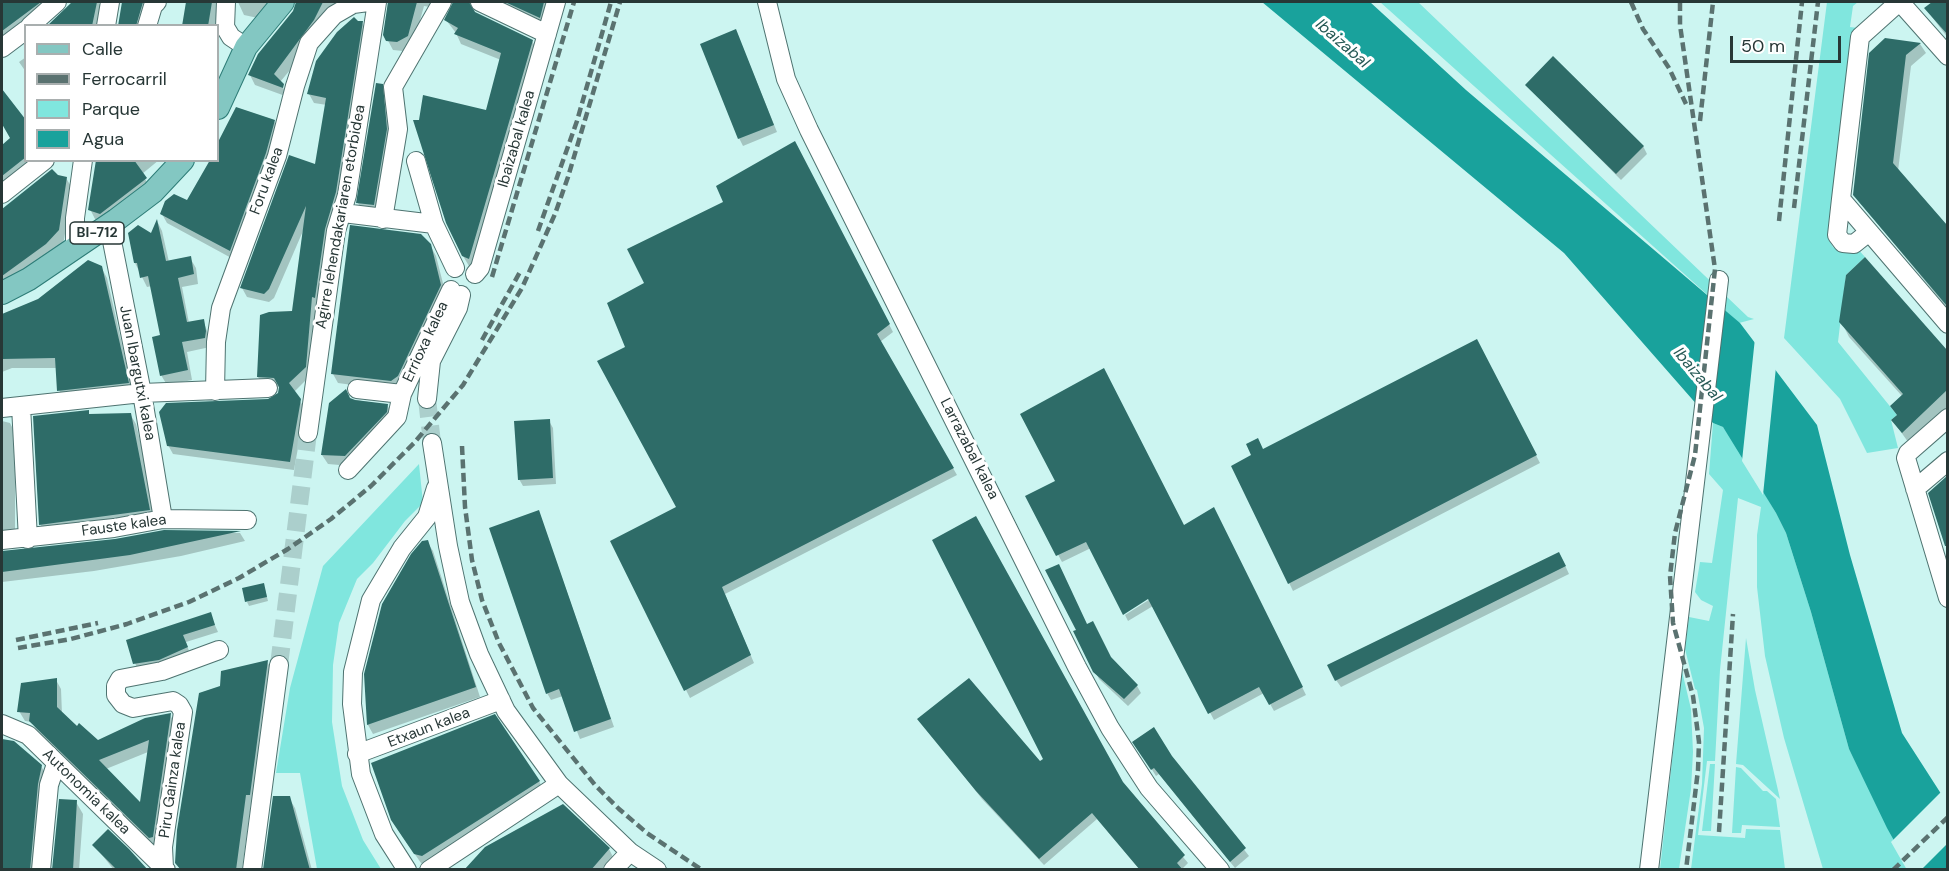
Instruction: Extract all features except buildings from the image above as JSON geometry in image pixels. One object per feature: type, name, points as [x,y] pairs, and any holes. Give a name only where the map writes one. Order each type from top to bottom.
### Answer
[{"type":"main road","points":[[219,106],[246,47],[283,2]]},
{"type":"main road","name":"BI-712","points":[[2,293],[29,279],[106,227],[153,192],[181,162]]},
{"type":"street","points":[[32,24],[57,2]]},
{"type":"street","points":[[106,24],[110,2]]},
{"type":"street","points":[[148,24],[153,6],[157,2]]},
{"type":"street","points":[[226,2],[225,27],[231,37],[246,47]]},
{"type":"street","name":"Foru kalea","points":[[215,391],[216,342],[221,308],[277,156],[295,86],[309,44],[334,15],[353,4],[368,2]]},
{"type":"street","name":"Agirre lehendakariaren etorbidea","points":[[308,433],[336,231],[343,213],[377,2]]},
{"type":"street","points":[[383,219],[399,129],[393,87],[442,2]]},
{"type":"street","points":[[480,2],[547,34]]},
{"type":"street","name":"Ibaizabal kalea","points":[[475,274],[480,268],[556,2]]},
{"type":"street","name":"Larrazabal kalea","points":[[767,2],[786,79],[809,130],[1083,677],[1110,728],[1149,788],[1220,870]]},
{"type":"street","points":[[1869,232],[1854,244],[1843,243],[1837,235],[1860,37],[1899,2],[1947,56]]},
{"type":"street","points":[[2,48],[24,32]]},
{"type":"street","points":[[416,161],[434,224],[455,268]]},
{"type":"street","points":[[2,195],[43,162]]},
{"type":"street","points":[[75,248],[75,218],[82,162]]},
{"type":"street","points":[[1841,200],[1947,324]]},
{"type":"street","points":[[343,213],[434,224]]},
{"type":"street","name":"Juan Ibargutxi kalea","points":[[106,227],[112,241],[142,393],[163,519]]},
{"type":"street","points":[[455,268],[468,268],[475,274],[476,282],[473,290],[456,293]]},
{"type":"street","points":[[427,399],[431,361],[458,308],[456,293],[448,278],[455,268]]},
{"type":"street","points":[[1649,870],[1719,280]]},
{"type":"street","name":"Errioxa kalea","points":[[348,470],[397,417],[402,394],[456,293]]},
{"type":"street","points":[[2,408],[142,393],[268,388]]},
{"type":"street","name":"Errioxa kalea","points":[[357,388],[402,394]]},
{"type":"street","points":[[21,406],[28,538]]},
{"type":"street","points":[[1947,418],[1908,453],[1906,458],[1947,598]]},
{"type":"street","points":[[432,443],[448,546],[460,602],[479,654],[501,700],[559,784],[630,852],[657,870]]},
{"type":"street","points":[[1915,489],[1947,461]]},
{"type":"street","points":[[407,870],[384,834],[361,774],[352,704],[353,672],[363,621],[382,579],[427,517],[435,498],[437,480]]},
{"type":"street","name":"Fauste kalea","points":[[2,540],[114,528],[163,519],[248,520]]},
{"type":"street","points":[[418,529],[433,532],[448,546]]},
{"type":"street","name":"Piru Gainza kalea","points":[[165,869],[163,847],[183,712],[173,701],[133,708],[123,704],[116,695],[117,686],[120,679],[162,671],[219,650]]},
{"type":"street","points":[[252,870],[279,665]]},
{"type":"street","name":"Etxaun kalea","points":[[357,754],[501,700]]},
{"type":"street","name":"Autonomia kalea","points":[[2,724],[28,735],[165,869]]},
{"type":"street","points":[[41,870],[49,785],[56,764]]},
{"type":"street","points":[[429,870],[559,784]]},
{"type":"street","points":[[613,870],[630,852]]},
{"type":"green space","points":[[1380,2],[1418,2],[1748,317],[1754,319],[1739,323]]},
{"type":"green space","points":[[1827,2],[1858,2],[1853,6],[1850,27],[1858,28],[1829,225],[1829,240],[1833,247],[1842,252],[1856,247],[1865,257],[1846,275],[1838,342],[1897,415],[1891,420],[1898,448],[1867,453],[1840,399],[1784,338]]},
{"type":"green space","points":[[1713,423],[1723,427],[1735,444],[1786,533],[1811,612],[1849,749],[1910,869],[1823,869],[1784,738],[1765,656],[1757,587],[1757,535],[1761,507],[1738,498],[1720,670],[1715,761],[1707,761],[1698,835],[1745,838],[1746,829],[1780,830],[1785,869],[1691,869],[1702,784],[1704,728],[1697,690],[1685,649],[1689,617],[1709,621],[1713,606],[1701,600],[1695,592],[1700,562],[1712,563],[1723,490],[1709,474]]},
{"type":"green space","points":[[419,464],[423,503],[357,579],[339,623],[333,665],[332,722],[342,786],[363,840],[381,869],[317,869],[300,773],[276,773],[290,688],[323,566]]},
{"type":"green space","points":[[1746,638],[1755,690],[1780,799],[1743,765],[1736,764]]},
{"type":"green space","points":[[1682,671],[1691,709],[1693,752],[1691,789],[1679,869],[1660,869]]},
{"type":"green space","points":[[1710,764],[1715,764],[1711,831],[1702,831]]},
{"type":"green space","points":[[1736,767],[1741,768],[1763,791],[1767,791],[1776,799],[1780,827],[1742,825],[1741,833],[1732,833]]},
{"type":"water","name":"Ibaizabal","points":[[1262,2],[1370,2],[1466,90],[1740,323],[1817,425],[1850,555],[1902,733],[1947,803],[1947,869],[1910,869],[1887,828],[1849,749],[1811,612],[1786,533],[1723,427],[1713,423],[1564,253]]},
{"type":"pier","points":[[1755,338],[1776,367],[1763,495],[1742,461]]},
{"type":"pier","points":[[1943,790],[1948,797],[1947,844],[1922,869],[1907,870],[1891,842]]},
{"type":"tunnel","points":[[427,399],[432,443]]},
{"type":"tunnel","points":[[279,665],[308,433]]},
{"type":"railway","points":[[492,277],[574,2]]},
{"type":"railway","points":[[538,231],[577,121],[611,2]]},
{"type":"railway","points":[[18,648],[71,639],[127,624],[189,602],[239,578],[288,549],[331,519],[371,486],[414,443],[463,385],[522,288],[555,214],[568,177],[620,2]]},
{"type":"railway","points":[[1631,2],[1643,29],[1669,68],[1686,104]]},
{"type":"railway","points":[[1680,2],[1680,25],[1715,269],[1695,455],[1675,533],[1670,576],[1673,623],[1693,696],[1699,742],[1698,770],[1686,870]]},
{"type":"railway","points":[[1700,121],[1713,2]]},
{"type":"railway","points":[[1779,221],[1802,2]]},
{"type":"railway","points":[[1794,208],[1818,2]]},
{"type":"railway","points":[[482,340],[520,272]]},
{"type":"railway","points":[[462,446],[465,507],[472,560],[482,600],[499,643],[533,708],[595,785],[619,809],[647,833],[702,870]]},
{"type":"railway","points":[[1719,832],[1733,614]]},
{"type":"railway","points":[[16,640],[98,623]]},
{"type":"railway","points":[[1893,870],[1948,817]]}]
